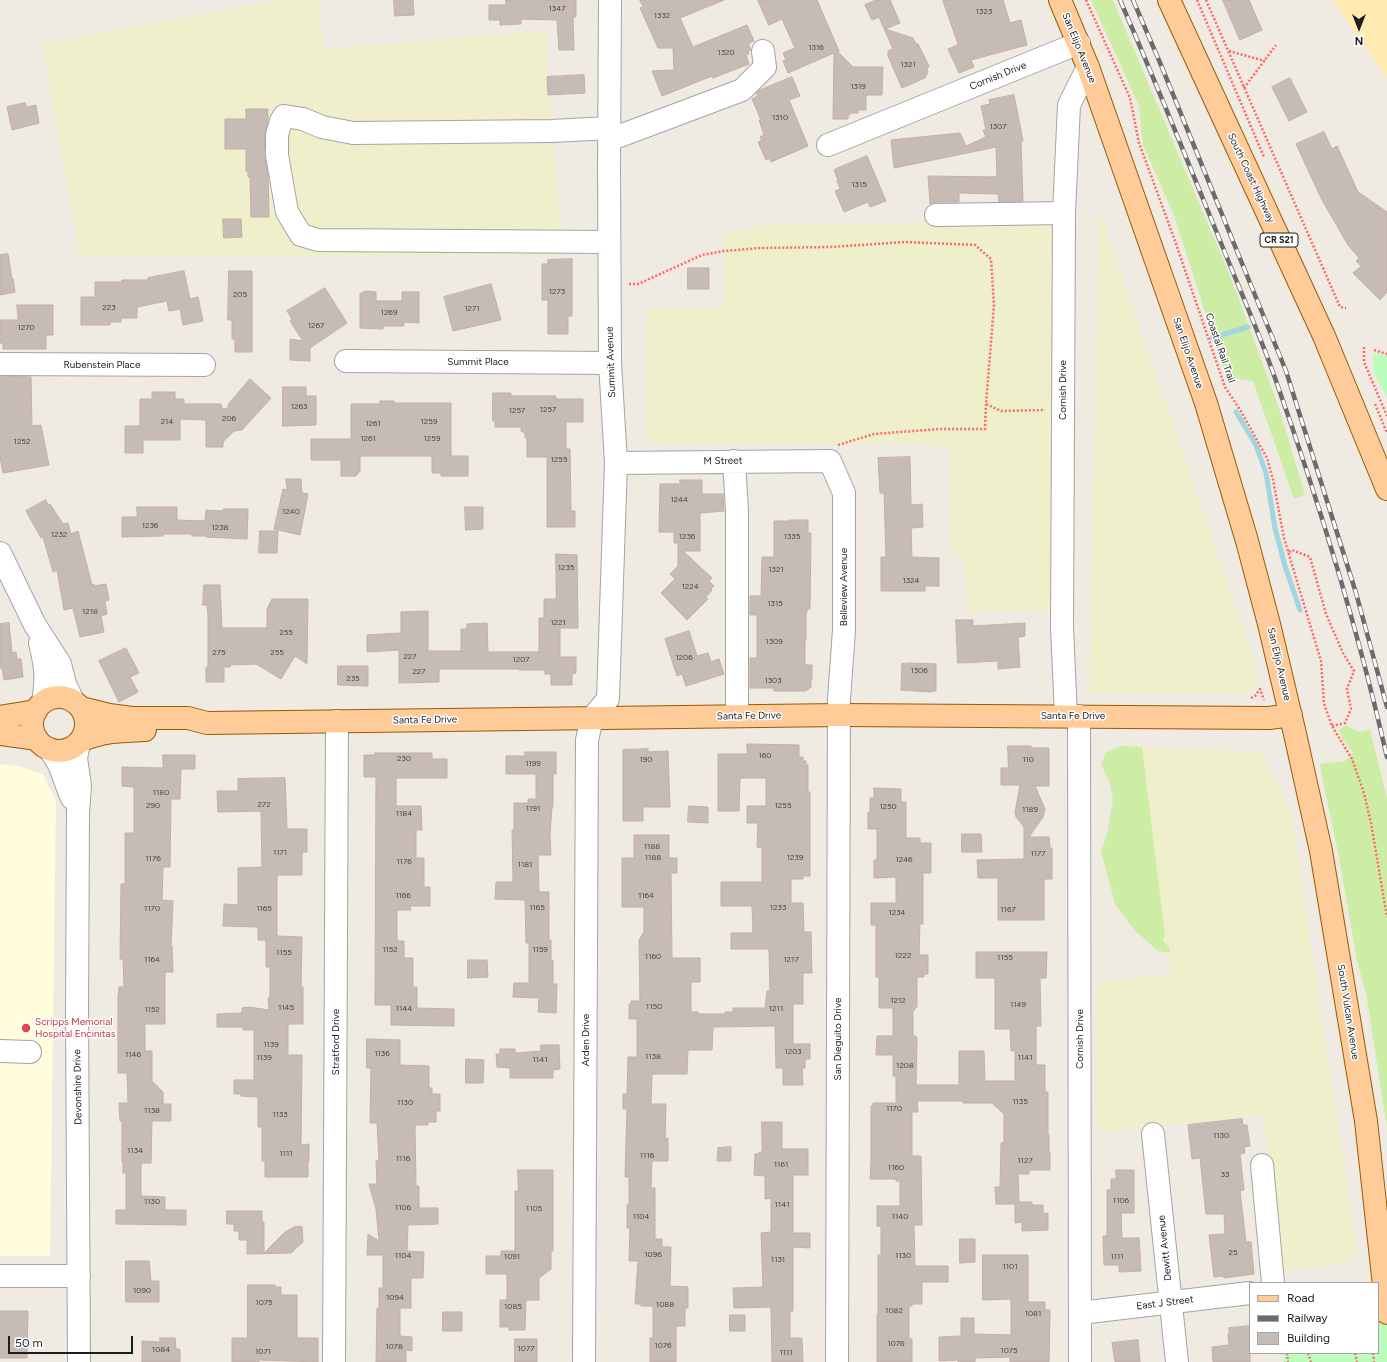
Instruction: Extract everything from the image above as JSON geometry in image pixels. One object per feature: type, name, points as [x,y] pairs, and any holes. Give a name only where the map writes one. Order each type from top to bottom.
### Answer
[{"type":"main road","name":"San Elijo Avenue","points":[[1060,0],[1088,67],[1206,403],[1267,616],[1291,715]]},
{"type":"main road","name":"South Coast Highway","points":[[1169,0],[1321,329],[1387,489]]},
{"type":"main road","points":[[0,717],[40,707],[55,698],[62,697],[77,705],[86,721],[86,728],[79,742],[70,749],[60,751],[43,744],[0,734]]},
{"type":"main road","name":"Santa Fe Drive","points":[[77,705],[109,715],[132,718],[188,718],[206,723],[840,715],[1269,718],[1291,715]]},
{"type":"main road","points":[[40,707],[33,718],[32,725],[33,733],[43,744]]},
{"type":"main road","name":"South Vulcan Avenue","points":[[1291,715],[1321,851],[1364,1113],[1381,1283],[1387,1313]]},
{"type":"main road","name":"Santa Fe Drive","points":[[79,742],[94,735],[109,732],[188,730],[206,723]]},
{"type":"street","name":"Summit Avenue","points":[[592,718],[608,699],[616,463],[610,363],[609,242],[603,132],[610,0]]},
{"type":"street","name":"Cornish Drive","points":[[828,145],[1079,43]]},
{"type":"street","points":[[609,242],[318,240],[301,235],[287,212],[277,155],[277,135],[281,121],[284,116],[303,119],[322,127],[353,133],[552,131],[603,132],[742,90],[765,67],[763,51]]},
{"type":"street","name":"Cornish Drive","points":[[1080,1362],[1072,716],[1062,626],[1064,213],[1069,105],[1088,67]]},
{"type":"street","points":[[936,215],[1064,213]]},
{"type":"street","name":"Summit Place","points":[[346,361],[610,363]]},
{"type":"street","name":"Rubenstein Place","points":[[0,364],[204,366]]},
{"type":"street","points":[[734,461],[737,511],[737,716]]},
{"type":"street","name":"M Street","points":[[616,463],[830,461]]},
{"type":"street","name":"Belleview Avenue","points":[[830,461],[844,493],[844,630],[840,715]]},
{"type":"street","points":[[0,553],[35,625],[60,664],[65,684],[77,705]]},
{"type":"street","points":[[35,625],[46,667],[46,684],[40,707]]},
{"type":"street","name":"San Dieguito Drive","points":[[837,1362],[840,715]]},
{"type":"street","name":"Arden Drive","points":[[584,1362],[587,740],[592,718]]},
{"type":"street","name":"Stratford Drive","points":[[334,1362],[337,721]]},
{"type":"street","name":"Devonshire Drive","points":[[79,742],[76,758],[80,786],[78,812],[77,1013],[79,1362]]},
{"type":"street","name":"Devonshire Drive","points":[[43,744],[61,767],[67,789],[78,812]]},
{"type":"street","points":[[0,1052],[30,1052]]},
{"type":"street","name":"Dewitt Avenue","points":[[1153,1134],[1178,1362]]},
{"type":"street","points":[[1262,1165],[1274,1282]]},
{"type":"street","points":[[0,1276],[79,1276]]},
{"type":"street","name":"East J Street","points":[[1080,1314],[1249,1293]]},
{"type":"path","name":"Coastal Rail Trail","points":[[1086,0],[1130,98],[1141,150],[1174,238],[1225,387],[1242,413],[1267,458],[1283,531],[1321,661],[1324,704],[1332,726],[1352,759],[1364,793],[1371,823],[1387,917]]},
{"type":"path","points":[[1196,0],[1265,159]]},
{"type":"path","points":[[1206,0],[1340,307],[1346,308]]},
{"type":"path","points":[[1244,88],[1276,45]]},
{"type":"path","points":[[1228,51],[1265,61]]},
{"type":"path","points":[[610,284],[638,284],[702,255],[724,251],[760,248],[831,247],[905,242],[975,245],[991,259],[994,306],[985,429],[940,429],[874,434],[838,444],[830,461]]},
{"type":"path","points":[[1364,347],[1364,362],[1387,416]]},
{"type":"path","points":[[1374,350],[1387,354]]},
{"type":"path","points":[[986,404],[1001,411],[1044,410],[1063,407]]},
{"type":"path","points":[[1289,552],[1292,550],[1310,557],[1326,614],[1343,653],[1354,671],[1347,689],[1351,709],[1345,723],[1332,726]]},
{"type":"shaded area","name":"Scripps Memorial Hospital Encinitas","points":[[0,764],[18,766],[43,774],[56,801],[50,1256],[0,1256]]},
{"type":"green space","points":[[278,0],[319,0],[323,49],[545,31],[563,255],[80,257],[42,44]]},
{"type":"green space","points":[[1091,0],[1113,0],[1233,283],[1280,411],[1305,495],[1294,499],[1253,381],[1226,377],[1174,215],[1143,145],[1139,106]]},
{"type":"green space","points":[[1099,209],[1260,678],[1250,693],[1089,693]]},
{"type":"green space","points":[[1041,218],[1058,227],[1054,610],[969,612],[963,555],[950,555],[950,449],[913,443],[646,443],[646,308],[724,308],[724,235],[769,223],[914,223]]},
{"type":"green space","points":[[1375,353],[1387,356],[1387,398],[1374,370],[1373,358]]},
{"type":"green space","points":[[1345,725],[1359,732],[1370,730],[1387,798],[1387,1127],[1366,993],[1357,961],[1338,852],[1320,764],[1345,761],[1353,753],[1342,738],[1339,730]]},
{"type":"green space","points":[[1120,746],[1142,747],[1165,935],[1163,940],[1170,949],[1170,953],[1158,951],[1135,931],[1115,904],[1101,851],[1107,834],[1113,800],[1110,783],[1101,764],[1106,753]]},
{"type":"green space","points":[[1142,747],[1261,752],[1292,815],[1357,1254],[1342,1264],[1283,1271],[1263,1115],[1097,1133],[1097,982],[1169,974],[1170,949],[1163,940]]},
{"type":"green space","points":[[1379,1285],[1387,1301],[1387,1362],[1284,1362],[1283,1354],[1379,1354]]},
{"type":"sand","points":[[1333,0],[1387,0],[1387,79]]},
{"type":"building","points":[[394,0],[413,0],[414,15],[395,16]]},
{"type":"building","points":[[506,0],[576,0],[576,17],[573,17],[574,50],[559,50],[557,20],[521,19],[521,24],[500,25],[500,20],[489,20],[489,5],[506,5]]},
{"type":"building","points":[[640,0],[724,0],[680,18],[693,47],[747,25],[754,41],[748,44],[751,50],[748,51],[749,54],[746,55],[749,64],[713,78],[712,76],[662,96],[652,71],[674,70],[673,48],[658,48],[640,8],[643,7]]},
{"type":"building","points":[[758,0],[817,0],[839,51],[838,52],[853,67],[883,67],[882,95],[866,95],[866,110],[858,110],[858,113],[850,113],[850,115],[848,115],[848,119],[833,119],[834,53],[788,73],[783,61],[786,60],[783,53],[795,48],[782,19],[769,25]]},
{"type":"building","points":[[876,0],[890,0],[900,23],[885,29],[913,38],[915,43],[918,44],[929,66],[925,78],[902,88],[888,56],[888,51],[893,49],[879,17],[872,20],[865,5]]},
{"type":"building","points":[[943,0],[1003,0],[1010,23],[1021,20],[1027,45],[971,60],[974,67],[959,73],[948,49],[958,45]]},
{"type":"building","points":[[1223,0],[1249,0],[1262,30],[1240,40]]},
{"type":"building","points":[[584,75],[585,93],[548,95],[547,77]]},
{"type":"building","points":[[792,77],[800,96],[789,100],[808,146],[771,162],[769,158],[766,160],[758,142],[762,140],[760,137],[764,135],[759,120],[761,120],[752,99],[758,96],[756,93],[758,91]]},
{"type":"building","points":[[1290,78],[1307,112],[1289,121],[1272,87]]},
{"type":"building","points":[[1014,95],[1023,141],[1021,141],[1023,201],[999,202],[998,194],[959,193],[959,202],[936,202],[930,204],[928,176],[997,177],[996,147],[894,168],[891,140],[960,133],[966,146],[986,137],[983,130],[986,130],[981,106],[990,104],[989,100]]},
{"type":"building","points":[[25,103],[27,107],[36,105],[39,123],[12,130],[7,107]]},
{"type":"building","points":[[246,109],[268,109],[264,155],[268,173],[269,217],[251,217],[250,177],[248,177],[248,171],[246,171],[246,149],[225,149],[225,119],[246,119]]},
{"type":"building","points":[[1324,132],[1332,149],[1337,146],[1358,192],[1387,212],[1387,292],[1380,300],[1353,273],[1361,266],[1356,261],[1359,258],[1348,245],[1322,200],[1296,144]]},
{"type":"building","points":[[867,156],[886,201],[870,207],[868,202],[844,212],[835,191],[840,189],[834,170]]},
{"type":"building","points":[[223,219],[241,219],[242,237],[224,238]]},
{"type":"building","points":[[8,254],[15,292],[0,295],[0,255]]},
{"type":"building","points":[[572,259],[572,316],[568,316],[568,334],[548,334],[548,300],[542,300],[542,264],[548,264],[548,260]]},
{"type":"building","points":[[688,268],[709,268],[709,289],[688,289]]},
{"type":"building","points":[[184,271],[190,299],[198,297],[203,321],[183,325],[180,309],[169,311],[167,301],[137,307],[137,318],[121,318],[121,322],[110,322],[110,325],[81,325],[81,297],[95,297],[95,282],[148,280],[148,278]]},
{"type":"building","points":[[229,271],[252,271],[252,352],[235,352],[235,339],[232,339],[232,320],[228,320]]},
{"type":"building","points":[[491,284],[501,320],[453,331],[444,297]]},
{"type":"building","points":[[325,288],[347,323],[310,348],[310,361],[290,360],[290,339],[303,341],[290,321],[292,319],[287,311]]},
{"type":"building","points":[[366,291],[376,292],[376,301],[402,301],[402,292],[419,292],[419,323],[404,322],[404,326],[383,326],[383,329],[360,328],[360,294]]},
{"type":"building","points":[[17,305],[53,305],[53,335],[46,335],[46,349],[3,349],[3,343],[0,343],[0,320],[18,320]]},
{"type":"building","points":[[0,376],[31,377],[32,426],[41,425],[49,465],[3,473],[0,457]]},
{"type":"building","points":[[250,379],[271,398],[242,430],[234,431],[223,442],[223,447],[206,447],[206,420],[180,419],[180,440],[143,440],[143,453],[125,453],[125,426],[140,426],[140,399],[152,399],[152,392],[175,392],[175,399],[184,399],[184,404],[221,404],[222,409],[228,408],[228,405]]},
{"type":"building","points":[[283,387],[306,387],[306,396],[316,396],[316,425],[283,426]]},
{"type":"building","points":[[493,393],[511,393],[511,396],[556,396],[556,399],[583,399],[583,422],[566,422],[566,449],[570,449],[571,511],[575,511],[575,527],[547,527],[547,457],[527,457],[527,438],[525,438],[525,433],[521,431],[521,427],[495,427],[495,421],[493,421]]},
{"type":"building","points":[[380,401],[394,401],[394,403],[451,403],[451,456],[468,456],[468,476],[441,476],[441,473],[432,473],[432,456],[360,456],[360,471],[356,476],[341,476],[341,460],[311,460],[311,439],[351,439],[351,404],[380,404]]},
{"type":"building","points":[[910,457],[911,505],[922,504],[923,527],[911,528],[912,557],[939,558],[939,586],[925,586],[925,591],[881,591],[881,557],[886,557],[884,493],[880,493],[878,458]]},
{"type":"building","points":[[286,479],[301,479],[302,493],[308,494],[300,535],[274,529],[283,489],[287,490]]},
{"type":"building","points":[[680,480],[702,480],[702,494],[723,494],[724,511],[700,513],[700,551],[683,551],[712,578],[709,581],[714,586],[706,597],[708,599],[687,620],[661,593],[675,579],[670,574],[678,566],[678,543],[674,543],[674,532],[659,532],[660,484],[680,484]]},
{"type":"building","points":[[46,500],[48,505],[50,504],[63,524],[68,523],[71,534],[78,531],[92,585],[106,584],[109,600],[105,601],[107,614],[101,616],[104,632],[80,637],[73,608],[64,610],[57,570],[53,572],[43,537],[41,538],[26,511]]},
{"type":"building","points":[[137,507],[177,507],[177,520],[205,521],[206,510],[223,511],[223,509],[248,509],[247,539],[192,536],[192,534],[163,534],[163,536],[122,537],[122,517],[137,517]]},
{"type":"building","points":[[465,507],[483,507],[483,529],[466,530]]},
{"type":"building","points":[[808,520],[808,533],[811,533],[810,609],[807,609],[806,613],[805,665],[812,665],[811,687],[806,691],[774,691],[774,688],[750,688],[750,658],[757,658],[757,615],[750,615],[750,596],[761,596],[762,557],[774,557],[774,521]]},
{"type":"building","points":[[260,531],[278,531],[277,553],[259,553]]},
{"type":"building","points":[[556,554],[577,555],[578,628],[560,628],[560,657],[576,657],[576,673],[572,674],[572,685],[551,685],[551,674],[545,674],[545,670],[519,669],[439,669],[439,682],[399,683],[399,650],[367,652],[367,635],[401,633],[401,612],[428,611],[428,651],[461,651],[461,629],[467,629],[467,624],[487,623],[488,652],[539,652],[539,618],[544,618],[544,599],[556,599]]},
{"type":"building","points":[[204,585],[220,585],[222,628],[267,628],[267,609],[272,599],[308,599],[307,664],[295,656],[281,679],[256,664],[230,665],[230,667],[224,667],[224,682],[206,682],[206,667],[208,667],[208,616],[207,605],[203,605]]},
{"type":"building","points":[[956,620],[973,620],[973,626],[1025,623],[1025,636],[1018,637],[1020,667],[998,669],[998,661],[958,663]]},
{"type":"building","points":[[9,623],[12,653],[16,652],[17,659],[21,659],[23,677],[4,680],[2,668],[0,668],[0,624]]},
{"type":"building","points":[[689,631],[697,656],[708,653],[711,662],[719,659],[724,674],[686,686],[682,674],[677,676],[665,639]]},
{"type":"building","points":[[126,648],[139,673],[130,677],[138,692],[119,702],[99,661]]},
{"type":"building","points":[[902,664],[936,664],[936,691],[901,690]]},
{"type":"building","points":[[338,666],[368,666],[368,686],[338,685]]},
{"type":"building","points":[[747,744],[799,745],[799,757],[803,757],[803,761],[806,761],[806,765],[808,765],[808,792],[810,792],[810,876],[803,876],[803,879],[791,879],[791,903],[803,903],[804,932],[811,932],[812,973],[803,973],[803,1004],[793,1004],[793,1044],[810,1044],[810,1059],[805,1059],[805,1068],[802,1068],[803,1085],[783,1085],[783,1068],[776,1068],[775,1026],[713,1027],[712,1050],[688,1050],[687,1074],[652,1074],[651,1104],[666,1104],[665,1138],[668,1138],[668,1161],[652,1161],[651,1188],[655,1188],[655,1239],[662,1239],[662,1247],[671,1247],[670,1286],[688,1287],[688,1308],[685,1308],[685,1326],[676,1326],[676,1362],[650,1362],[650,1338],[653,1338],[653,1306],[641,1306],[641,1304],[635,1304],[638,1261],[629,1261],[630,1228],[627,1228],[627,1205],[629,1205],[629,1177],[625,1177],[627,1109],[623,1109],[623,1094],[627,1094],[628,1057],[637,1057],[637,1019],[629,1019],[629,1004],[631,1004],[631,1001],[640,1001],[639,940],[644,932],[644,907],[622,907],[622,858],[634,858],[634,835],[669,835],[669,858],[677,858],[677,873],[671,873],[672,958],[700,958],[700,982],[691,982],[691,1012],[698,1012],[698,1014],[725,1014],[725,1012],[733,1012],[733,1008],[765,1008],[767,991],[770,991],[769,949],[731,949],[731,933],[753,933],[752,906],[721,906],[721,882],[762,882],[762,848],[757,847],[758,823],[747,823],[747,806],[766,806],[766,778],[740,778],[739,811],[718,811],[718,754],[747,754]]},
{"type":"building","points":[[1008,746],[1049,748],[1049,786],[1035,786],[1045,809],[1043,817],[1029,837],[1049,837],[1050,848],[1052,848],[1052,879],[1044,879],[1044,920],[998,920],[998,878],[978,878],[977,860],[1024,859],[1024,827],[1016,817],[1015,812],[1020,785],[1001,785],[1001,768],[1008,768]]},
{"type":"building","points":[[648,749],[648,752],[668,751],[670,807],[643,807],[643,821],[623,821],[623,750]]},
{"type":"building","points":[[525,752],[556,752],[556,774],[553,774],[553,807],[550,835],[551,855],[538,855],[539,892],[549,892],[549,940],[551,940],[551,960],[553,960],[553,984],[557,984],[556,1013],[538,1012],[539,998],[513,997],[514,983],[529,983],[529,943],[526,943],[525,900],[495,899],[496,882],[513,882],[512,830],[514,830],[514,803],[528,803],[528,799],[536,799],[536,774],[506,774],[506,756],[525,756]]},
{"type":"building","points":[[375,753],[432,753],[432,759],[447,759],[447,778],[396,778],[396,806],[421,806],[422,830],[416,830],[416,858],[424,858],[424,887],[430,887],[430,906],[410,906],[411,910],[397,910],[397,941],[404,941],[404,958],[413,958],[413,987],[417,987],[417,1008],[454,1009],[454,1026],[391,1025],[391,1005],[375,1005],[376,778],[364,777],[364,755],[375,755]]},
{"type":"building","points":[[163,755],[195,755],[195,769],[181,769],[180,799],[171,799],[170,867],[163,867],[162,900],[173,901],[171,946],[173,972],[165,972],[165,1024],[145,1024],[145,1051],[152,1051],[152,1081],[163,1092],[163,1104],[171,1104],[171,1121],[152,1121],[151,1163],[141,1163],[141,1196],[165,1197],[165,1210],[186,1210],[186,1225],[116,1224],[116,1210],[126,1210],[126,1173],[123,1173],[122,1121],[120,1121],[119,1103],[128,1103],[127,1073],[118,1073],[118,997],[119,987],[124,987],[123,959],[120,959],[121,884],[125,884],[125,833],[134,833],[134,787],[122,786],[122,767],[163,768]]},
{"type":"building","points":[[285,778],[287,829],[307,829],[307,852],[302,852],[302,875],[277,875],[277,936],[302,937],[301,987],[303,987],[303,1024],[288,1024],[288,1055],[302,1055],[301,1145],[309,1144],[308,1177],[265,1177],[265,1161],[262,1161],[262,1127],[258,1127],[258,1097],[234,1094],[234,1080],[254,1080],[254,1030],[243,1030],[243,1027],[217,1027],[217,1014],[242,1013],[242,1008],[249,1007],[269,1010],[268,998],[270,998],[270,967],[266,967],[266,940],[258,940],[258,927],[223,926],[224,904],[238,905],[238,868],[262,867],[261,811],[218,812],[217,791],[238,791],[238,779]]},
{"type":"building","points":[[874,788],[901,789],[901,802],[906,802],[906,838],[920,838],[920,843],[931,843],[931,873],[923,873],[923,924],[920,924],[919,955],[928,955],[928,974],[924,974],[924,977],[917,977],[917,1007],[913,1010],[913,1036],[916,1036],[917,1039],[916,1085],[959,1085],[959,1051],[984,1051],[985,1081],[1015,1081],[1015,1051],[1011,1051],[1010,1029],[995,1029],[995,978],[976,978],[976,952],[1047,952],[1046,978],[1040,978],[1041,1026],[1036,1026],[1036,1065],[1045,1065],[1045,1092],[1048,1092],[1050,1170],[1029,1170],[1029,1174],[1018,1174],[1019,1202],[1032,1202],[1032,1205],[1043,1205],[1043,1214],[1048,1213],[1048,1230],[1022,1231],[1022,1222],[1015,1223],[1015,1204],[996,1204],[995,1187],[1000,1187],[1001,1143],[1004,1143],[1004,1114],[992,1103],[963,1103],[963,1101],[917,1101],[918,1112],[912,1112],[912,1156],[921,1156],[922,1225],[914,1225],[915,1266],[948,1266],[948,1282],[922,1282],[922,1304],[912,1304],[912,1306],[909,1306],[909,1339],[912,1339],[912,1362],[877,1362],[878,1255],[881,1255],[881,1226],[877,1226],[877,1206],[900,1206],[900,1181],[896,1181],[896,1179],[870,1179],[871,1106],[873,1106],[873,1103],[896,1103],[896,1076],[893,1076],[893,1055],[876,1055],[877,1036],[893,1036],[893,1008],[879,1008],[879,977],[876,977],[876,925],[871,925],[871,903],[896,903],[896,877],[874,878],[874,860],[877,860],[877,829],[868,829],[868,812],[870,812],[870,798],[874,798]]},
{"type":"building","points":[[689,806],[708,807],[708,823],[688,822]]},
{"type":"building","points":[[962,834],[981,834],[982,852],[962,852]]},
{"type":"building","points":[[468,960],[487,960],[488,977],[468,978]]},
{"type":"building","points":[[367,1039],[400,1040],[400,1065],[429,1066],[429,1088],[432,1088],[432,1094],[440,1094],[440,1111],[436,1111],[436,1122],[428,1122],[428,1125],[415,1125],[416,1186],[419,1186],[419,1208],[438,1208],[438,1224],[408,1225],[407,1251],[424,1252],[423,1278],[411,1278],[411,1308],[400,1308],[400,1336],[412,1337],[412,1351],[406,1350],[406,1362],[376,1362],[377,1308],[379,1308],[379,1288],[383,1288],[383,1255],[367,1255],[368,1234],[379,1241],[376,1209],[369,1184],[377,1184],[376,1161],[379,1161],[377,1123],[370,1123],[371,1068],[367,1068]]},
{"type":"building","points":[[541,1045],[559,1045],[560,1069],[553,1070],[553,1078],[510,1078],[510,1068],[497,1067],[496,1054],[500,1054],[500,1049],[515,1049],[515,1053],[541,1051]]},
{"type":"building","points":[[466,1059],[484,1060],[483,1083],[466,1083]]},
{"type":"building","points":[[1242,1119],[1243,1125],[1247,1125],[1250,1146],[1244,1147],[1245,1153],[1240,1154],[1244,1190],[1240,1191],[1246,1242],[1251,1242],[1254,1274],[1224,1278],[1223,1276],[1214,1277],[1209,1235],[1225,1234],[1224,1214],[1206,1214],[1200,1158],[1192,1159],[1188,1125]]},
{"type":"building","points":[[762,1122],[782,1122],[782,1149],[808,1149],[808,1175],[793,1175],[793,1233],[810,1233],[810,1248],[793,1247],[793,1311],[790,1311],[790,1338],[802,1338],[803,1362],[772,1362],[771,1307],[734,1308],[733,1288],[763,1287],[761,1233],[771,1232],[771,1198],[765,1199],[765,1176],[754,1175],[755,1154],[762,1152]]},
{"type":"building","points":[[731,1147],[731,1161],[717,1161],[718,1148]]},
{"type":"building","points":[[518,1170],[553,1170],[553,1251],[551,1251],[551,1269],[539,1278],[539,1300],[526,1300],[525,1330],[509,1330],[509,1327],[500,1327],[500,1300],[507,1300],[507,1274],[486,1274],[486,1256],[501,1256],[501,1251],[515,1251],[515,1191],[518,1191]]},
{"type":"building","points":[[1116,1170],[1134,1170],[1134,1213],[1121,1213],[1122,1238],[1139,1238],[1141,1271],[1119,1272],[1119,1265],[1104,1265],[1103,1236],[1107,1236],[1107,1190],[1111,1190],[1111,1179],[1116,1179]]},
{"type":"building","points":[[227,1211],[262,1211],[262,1222],[264,1222],[264,1253],[285,1232],[294,1227],[302,1226],[303,1242],[291,1253],[247,1254],[247,1240],[239,1240],[239,1231],[234,1231],[234,1224],[227,1224]]},
{"type":"building","points":[[960,1239],[975,1239],[975,1262],[960,1263]]},
{"type":"building","points":[[983,1255],[1028,1255],[1028,1302],[1045,1302],[1045,1310],[1050,1310],[1049,1362],[1010,1362],[1010,1357],[975,1358],[975,1362],[958,1362],[958,1360],[939,1361],[939,1337],[961,1336],[961,1318],[974,1318],[974,1334],[1011,1335],[1011,1299],[983,1300]]},
{"type":"building","points":[[126,1261],[149,1261],[151,1281],[159,1281],[159,1302],[126,1302]]},
{"type":"building","points":[[248,1285],[275,1285],[275,1287],[281,1287],[281,1295],[297,1295],[297,1338],[318,1338],[318,1362],[259,1360],[259,1362],[232,1362],[232,1338],[247,1338]]},
{"type":"building","points":[[0,1311],[28,1311],[27,1358],[0,1358]]},
{"type":"building","points":[[443,1312],[462,1312],[462,1331],[443,1331]]},
{"type":"building","points":[[730,1315],[745,1315],[745,1331],[730,1331]]},
{"type":"building","points":[[1249,1326],[1250,1362],[1213,1362],[1212,1347],[1229,1345],[1229,1328]]},
{"type":"building","points":[[160,1338],[175,1338],[176,1349],[180,1349],[180,1362],[142,1362],[142,1341],[160,1342]]},
{"type":"building","points":[[515,1339],[537,1339],[537,1362],[515,1362]]},
{"type":"building","points":[[1138,1340],[1140,1362],[1115,1362],[1112,1343]]},
{"type":"waterway","points":[[1212,338],[1248,327]]},
{"type":"waterway","points":[[1236,412],[1256,445],[1266,473],[1275,528],[1285,566],[1300,610]]},
{"type":"railway","points":[[1120,0],[1256,327],[1275,378],[1337,566],[1376,709],[1387,757]]},
{"type":"railway","points":[[1133,0],[1286,371],[1356,593],[1387,707]]},
{"type":"place","name":"Scripps Memorial Hospital Encinitas","points":[[26,1028]]}]
